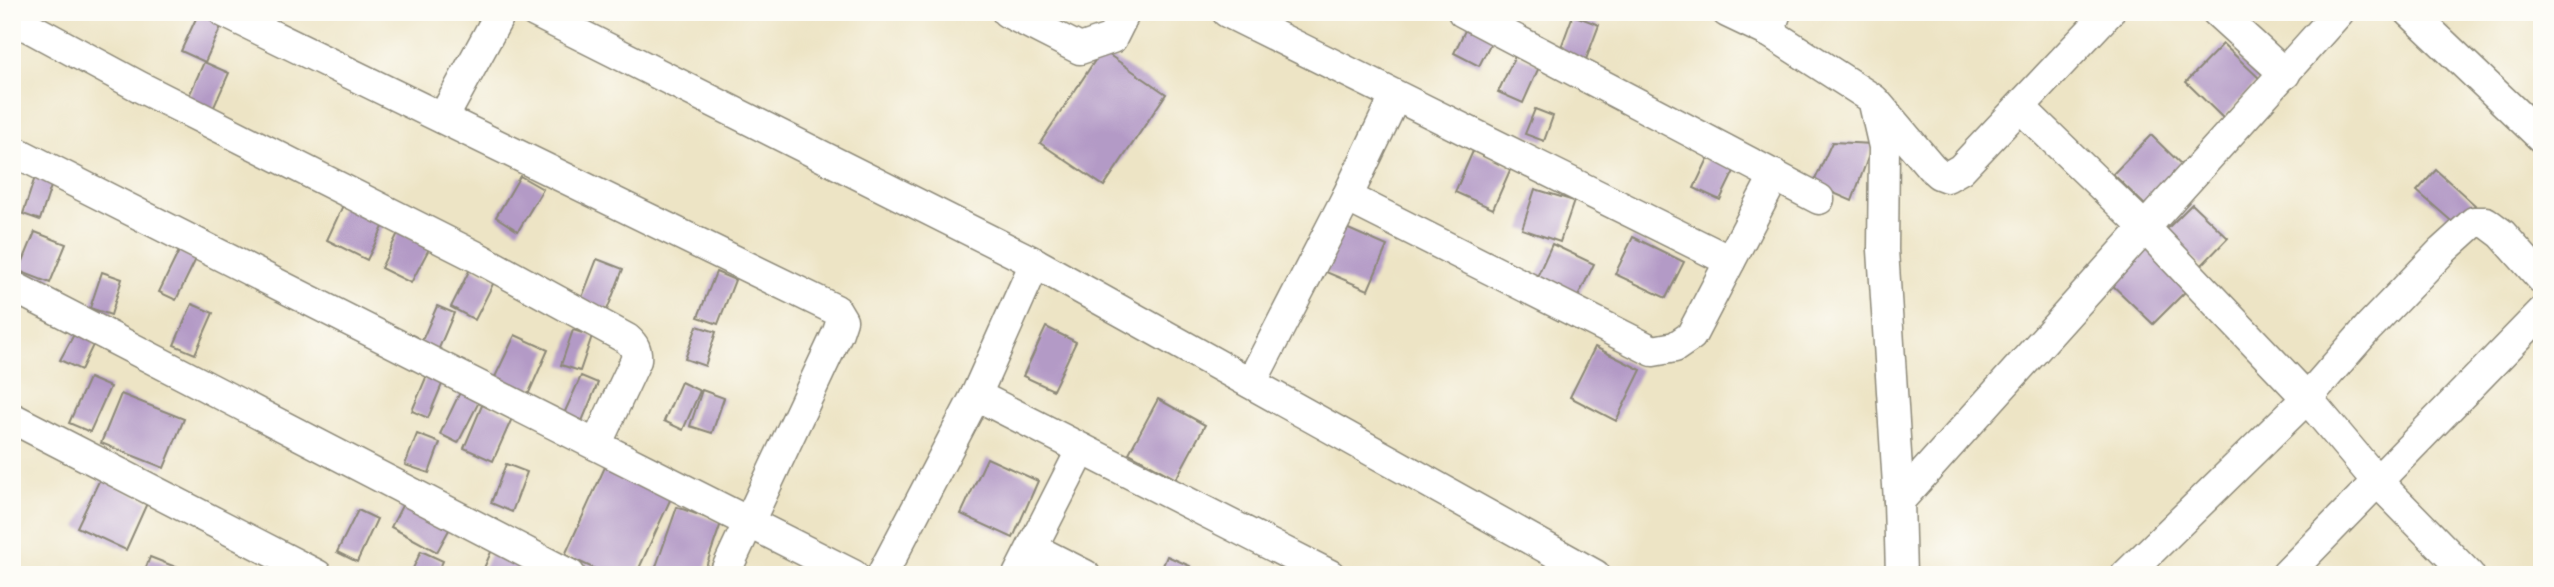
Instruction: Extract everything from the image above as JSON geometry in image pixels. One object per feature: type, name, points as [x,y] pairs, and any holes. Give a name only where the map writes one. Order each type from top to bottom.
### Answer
[{"type":"street","points":[[224,12],[836,310],[842,320],[838,332],[724,575]]},
{"type":"street","points":[[443,118],[501,12]]},
{"type":"street","points":[[535,12],[1035,263],[1595,575]]},
{"type":"street","points":[[1007,12],[1080,49],[1112,38],[1125,12]]},
{"type":"street","points":[[1227,12],[1730,261]]},
{"type":"street","points":[[1463,12],[1819,199]]},
{"type":"street","points":[[1727,12],[1772,22],[1873,99],[1931,167],[1947,177],[1961,169],[2109,12]]},
{"type":"street","points":[[2217,12],[2286,74]]},
{"type":"street","points":[[1899,501],[2339,12]]},
{"type":"street","points":[[2410,12],[2542,138]]},
{"type":"street","points":[[12,18],[140,87],[475,256],[627,339],[637,353],[636,360],[596,445]]},
{"type":"street","points":[[1251,383],[1395,97]]},
{"type":"street","points":[[1873,99],[1884,147],[1884,250],[1901,575]]},
{"type":"street","points":[[2020,107],[2146,229],[2307,398],[2376,480],[2469,575]]},
{"type":"street","points":[[12,150],[853,575]]},
{"type":"street","points":[[1347,197],[1653,351],[1675,347],[1691,336],[1775,175]]},
{"type":"street","points":[[2126,575],[2307,398],[2369,327],[2442,251],[2474,222],[2486,222],[2502,234],[2542,279]]},
{"type":"street","points":[[882,575],[976,395],[1035,263]]},
{"type":"street","points":[[12,286],[570,575]]},
{"type":"street","points":[[2286,575],[2542,313]]},
{"type":"street","points":[[976,395],[1330,575]]},
{"type":"street","points":[[12,418],[317,575]]},
{"type":"street","points":[[1018,575],[1082,449]]},
{"type":"street","points":[[1032,548],[1085,575]]},
{"type":"building","points":[[199,12],[211,12],[225,18],[205,62],[181,51]]},
{"type":"building","points":[[1573,15],[1599,25],[1585,62],[1559,53]]},
{"type":"building","points":[[1471,18],[1497,31],[1479,66],[1454,53]]},
{"type":"building","points":[[2223,44],[2260,79],[2223,118],[2186,82]]},
{"type":"building","points":[[1102,50],[1166,94],[1104,186],[1040,143]]},
{"type":"building","points":[[1516,54],[1540,65],[1523,103],[1498,92]]},
{"type":"building","points":[[204,62],[229,73],[210,116],[185,105]]},
{"type":"building","points":[[1535,109],[1553,116],[1544,141],[1525,134]]},
{"type":"building","points":[[2151,135],[2187,170],[2149,209],[2113,174]]},
{"type":"building","points":[[1832,142],[1873,144],[1852,201],[1813,184]]},
{"type":"building","points":[[1713,148],[1739,161],[1720,200],[1694,188]]},
{"type":"building","points":[[1473,151],[1511,168],[1493,209],[1455,192]]},
{"type":"building","points":[[2436,170],[2475,205],[2457,226],[2417,191]]},
{"type":"building","points":[[520,176],[543,189],[518,231],[496,217]]},
{"type":"building","points":[[35,177],[52,183],[40,220],[23,214]]},
{"type":"building","points":[[1535,189],[1574,201],[1560,242],[1522,229]]},
{"type":"building","points":[[345,201],[386,221],[367,260],[327,240]]},
{"type":"building","points":[[2192,204],[2228,238],[2201,266],[2165,231]]},
{"type":"building","points":[[1337,224],[1387,246],[1368,290],[1319,269]]},
{"type":"building","points":[[399,231],[430,247],[411,283],[381,268]]},
{"type":"building","points":[[35,232],[66,244],[50,283],[19,271]]},
{"type":"building","points":[[1633,237],[1684,262],[1666,298],[1615,274]]},
{"type":"building","points":[[1552,244],[1594,264],[1572,309],[1531,290]]},
{"type":"building","points":[[2144,244],[2189,288],[2153,324],[2108,281]]},
{"type":"building","points":[[179,251],[196,259],[176,300],[159,292]]},
{"type":"building","points":[[597,259],[623,269],[607,310],[581,300]]},
{"type":"building","points":[[471,267],[495,280],[475,320],[451,307]]},
{"type":"building","points":[[102,272],[122,279],[111,315],[90,308]]},
{"type":"building","points":[[716,272],[735,280],[718,324],[698,317]]},
{"type":"building","points":[[192,304],[213,313],[195,354],[174,345]]},
{"type":"building","points":[[437,306],[454,313],[437,353],[420,345]]},
{"type":"building","points":[[697,326],[716,332],[705,366],[685,359]]},
{"type":"building","points":[[78,327],[97,337],[81,370],[60,360]]},
{"type":"building","points":[[1046,327],[1076,342],[1053,390],[1023,376]]},
{"type":"building","points":[[573,330],[592,336],[580,371],[561,365]]},
{"type":"building","points":[[515,335],[548,350],[528,395],[494,379]]},
{"type":"building","points":[[1595,347],[1641,370],[1616,421],[1570,397]]},
{"type":"building","points":[[427,375],[443,382],[428,418],[412,411]]},
{"type":"building","points":[[581,376],[598,383],[580,426],[562,418]]},
{"type":"building","points":[[89,378],[110,387],[90,432],[69,423]]},
{"type":"building","points":[[681,382],[700,391],[683,430],[664,421]]},
{"type":"building","points":[[463,386],[482,396],[458,443],[440,434]]},
{"type":"building","points":[[702,390],[724,398],[712,433],[690,426]]},
{"type":"building","points":[[121,394],[184,419],[164,468],[101,443]]},
{"type":"building","points":[[1158,399],[1205,425],[1176,479],[1129,453]]},
{"type":"building","points":[[483,403],[513,416],[493,461],[464,448]]},
{"type":"building","points":[[417,434],[440,443],[429,473],[405,465]]},
{"type":"building","points":[[987,458],[1038,481],[1013,538],[961,514]]},
{"type":"building","points":[[506,464],[527,472],[512,512],[491,503]]},
{"type":"building","points":[[605,467],[671,498],[636,575],[608,575],[565,555]]},
{"type":"building","points":[[100,479],[148,501],[126,550],[77,527]]},
{"type":"building","points":[[408,494],[455,519],[437,552],[391,527]]},
{"type":"building","points":[[677,507],[721,523],[703,575],[653,575]]},
{"type":"building","points":[[358,510],[377,519],[357,562],[337,552]]},
{"type":"building","points":[[494,545],[560,575],[481,575]]},
{"type":"building","points":[[421,551],[443,561],[437,575],[410,575]]},
{"type":"building","points":[[1167,556],[1190,566],[1186,575],[1159,575]]},
{"type":"building","points":[[150,557],[196,575],[143,575]]}]
